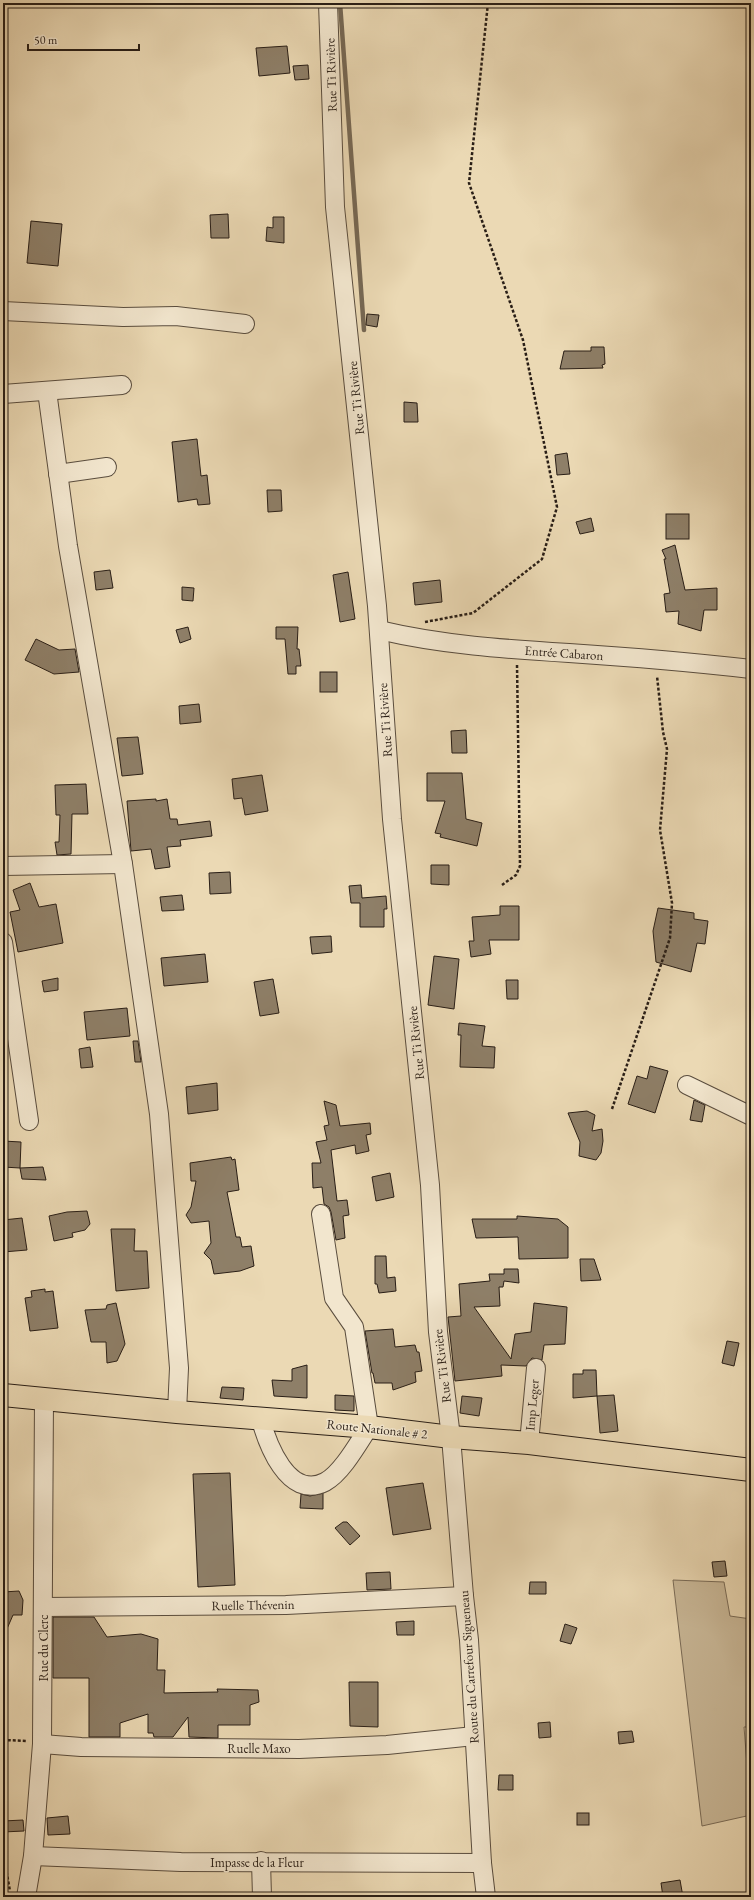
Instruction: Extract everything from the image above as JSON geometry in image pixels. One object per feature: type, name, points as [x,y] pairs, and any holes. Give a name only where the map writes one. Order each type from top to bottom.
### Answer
[{"type":"main road","name":"Route Nationale # 2","points":[[3,1394],[177,1412],[260,1417],[369,1427],[451,1437],[529,1443],[751,1470]]},
{"type":"street","name":"Rue Ti Rivière","points":[[328,3],[335,207],[379,630],[392,819],[430,1185],[438,1332],[451,1437]]},
{"type":"street","points":[[3,311],[123,317],[176,316],[245,324]]},
{"type":"street","points":[[3,394],[122,385]]},
{"type":"street","points":[[46,391],[68,546],[123,864],[159,1114],[179,1368],[177,1412]]},
{"type":"street","points":[[58,474],[108,467]]},
{"type":"street","name":"Entrée Cabaron","points":[[379,630],[414,638],[518,650],[656,660],[751,669]]},
{"type":"street","points":[[3,866],[123,864]]},
{"type":"street","points":[[3,942],[29,1121]]},
{"type":"street","points":[[687,1085],[751,1116]]},
{"type":"street","points":[[260,1417],[265,1438],[280,1465],[296,1482],[312,1485],[325,1482],[339,1469],[369,1427],[354,1327],[334,1298],[321,1214]]},
{"type":"street","name":"Imp Leger","points":[[529,1443],[536,1368]]},
{"type":"street","name":"Rue du Clerc","points":[[26,1897],[33,1856],[42,1744],[44,1398]]},
{"type":"street","name":"Route du Carrefour Sigueneau","points":[[451,1437],[469,1640],[482,1863],[486,1897]]},
{"type":"street","name":"Ruelle Thévenin","points":[[43,1607],[286,1605],[464,1596]]},
{"type":"street","name":"Ruelle Maxo","points":[[42,1744],[82,1747],[299,1748],[387,1745],[474,1736]]},
{"type":"street","name":"Impasse de la Fleur","points":[[33,1856],[181,1862],[261,1861],[482,1863]]},
{"type":"street","points":[[261,1861],[262,1897]]},
{"type":"path","points":[[418,623],[473,613],[542,559],[556,507],[523,340],[469,183],[488,3]]},
{"type":"path","points":[[502,885],[516,875],[520,866],[518,650]]},
{"type":"path","points":[[612,1109],[670,938],[672,903],[660,830],[667,749],[663,732],[656,660]]},
{"type":"path","points":[[3,1741],[28,1741],[42,1744]]},
{"type":"path","points":[[3,1852],[11,1897]]},
{"type":"shaded area","points":[[673,1580],[724,1582],[730,1616],[751,1619],[751,1727],[744,1727],[751,1815],[702,1826]]},
{"type":"building","points":[[287,46],[290,73],[259,76],[256,48]]},
{"type":"building","points":[[308,65],[309,79],[295,80],[293,66]]},
{"type":"building","points":[[228,214],[229,238],[211,238],[210,215]]},
{"type":"building","points":[[273,217],[284,217],[284,243],[266,241],[267,227],[273,228]]},
{"type":"building","points":[[31,221],[62,224],[58,266],[27,263]]},
{"type":"building","points":[[367,314],[379,315],[377,327],[366,325]]},
{"type":"building","points":[[591,347],[604,347],[605,364],[602,365],[603,368],[560,369],[564,351],[591,351]]},
{"type":"building","points":[[404,402],[417,403],[418,422],[404,422]]},
{"type":"building","points":[[197,439],[201,476],[207,475],[210,504],[198,505],[197,499],[178,502],[172,442]]},
{"type":"building","points":[[567,453],[570,474],[557,475],[555,455]]},
{"type":"building","points":[[267,490],[281,490],[282,511],[268,512]]},
{"type":"building","points":[[666,514],[689,514],[689,539],[666,539]]},
{"type":"building","points":[[591,518],[594,531],[580,534],[576,522]]},
{"type":"building","points":[[675,545],[685,590],[717,588],[717,610],[704,610],[701,631],[678,624],[679,611],[666,612],[664,594],[670,593],[664,559],[666,559],[662,550]]},
{"type":"building","points":[[110,570],[113,588],[96,590],[94,572]]},
{"type":"building","points":[[348,572],[355,619],[340,622],[333,575]]},
{"type":"building","points":[[440,580],[442,602],[415,605],[413,583]]},
{"type":"building","points":[[182,587],[194,588],[193,601],[182,600]]},
{"type":"building","points":[[188,627],[191,639],[180,643],[176,630]]},
{"type":"building","points":[[276,627],[298,627],[297,649],[299,649],[301,666],[296,666],[296,674],[288,674],[285,639],[276,639]]},
{"type":"building","points":[[36,639],[59,650],[75,649],[79,672],[54,674],[25,660]]},
{"type":"building","points":[[320,672],[337,672],[337,692],[320,692]]},
{"type":"building","points":[[199,704],[201,722],[180,724],[179,706]]},
{"type":"building","points":[[466,730],[467,753],[452,753],[451,731]]},
{"type":"building","points":[[138,737],[143,774],[122,776],[117,738]]},
{"type":"building","points":[[427,773],[462,773],[466,819],[482,823],[477,846],[440,837],[441,834],[435,833],[445,801],[427,801]]},
{"type":"building","points":[[262,775],[268,811],[245,815],[242,798],[234,799],[232,779]]},
{"type":"building","points":[[86,784],[88,814],[72,814],[71,854],[57,855],[55,842],[59,842],[60,815],[56,815],[55,785]]},
{"type":"building","points":[[156,799],[156,801],[167,799],[170,819],[177,819],[178,825],[210,821],[212,836],[180,840],[181,846],[167,847],[170,867],[155,869],[151,849],[131,851],[127,801]]},
{"type":"building","points":[[431,865],[449,865],[449,885],[431,884]]},
{"type":"building","points":[[230,872],[231,893],[210,894],[209,873]]},
{"type":"building","points":[[30,883],[39,907],[56,904],[63,943],[18,952],[10,912],[20,910],[13,890]]},
{"type":"building","points":[[361,885],[362,898],[386,896],[387,909],[384,909],[384,927],[360,927],[360,903],[351,903],[349,886]]},
{"type":"building","points":[[182,895],[184,910],[162,911],[160,897]]},
{"type":"building","points":[[500,906],[519,906],[519,940],[489,940],[491,954],[471,957],[469,941],[474,941],[472,917],[500,915]]},
{"type":"building","points":[[658,908],[694,913],[694,919],[708,921],[705,944],[697,943],[691,972],[656,962],[653,931]]},
{"type":"building","points":[[331,936],[332,952],[312,954],[310,937]]},
{"type":"building","points":[[205,954],[208,982],[164,986],[161,958]]},
{"type":"building","points":[[434,956],[459,959],[454,1009],[428,1005]]},
{"type":"building","points":[[58,978],[58,990],[44,992],[42,981]]},
{"type":"building","points":[[273,979],[279,1013],[260,1016],[254,982]]},
{"type":"building","points":[[506,980],[518,980],[518,999],[507,999]]},
{"type":"building","points":[[127,1008],[130,1036],[87,1040],[84,1012]]},
{"type":"building","points":[[459,1023],[485,1026],[482,1046],[495,1047],[494,1068],[460,1067],[461,1035],[458,1035]]},
{"type":"building","points":[[133,1041],[138,1041],[141,1062],[135,1062]]},
{"type":"building","points":[[90,1047],[93,1067],[81,1068],[79,1049]]},
{"type":"building","points":[[650,1066],[668,1071],[655,1113],[628,1104],[637,1076],[647,1079]]},
{"type":"building","points":[[217,1083],[218,1110],[188,1114],[186,1087]]},
{"type":"building","points":[[694,1100],[705,1105],[702,1122],[690,1120]]},
{"type":"building","points":[[324,1101],[336,1105],[340,1126],[370,1123],[371,1134],[366,1135],[369,1151],[356,1154],[355,1145],[331,1150],[337,1201],[347,1200],[349,1215],[343,1216],[345,1238],[336,1240],[331,1212],[329,1207],[324,1204],[322,1187],[313,1188],[312,1163],[321,1163],[316,1142],[327,1140],[324,1126],[329,1125]]},
{"type":"building","points":[[587,1111],[595,1115],[592,1131],[602,1129],[603,1141],[601,1153],[596,1160],[579,1156],[580,1142],[568,1113]]},
{"type":"building","points":[[3,1141],[21,1142],[20,1168],[3,1167]]},
{"type":"building","points":[[231,1157],[232,1160],[235,1159],[239,1190],[227,1192],[236,1237],[240,1237],[242,1247],[251,1246],[254,1266],[240,1271],[214,1274],[211,1260],[204,1253],[211,1243],[209,1221],[191,1223],[186,1215],[191,1207],[196,1181],[191,1181],[190,1163]]},
{"type":"building","points":[[43,1167],[46,1180],[22,1179],[20,1168]]},
{"type":"building","points":[[390,1173],[394,1197],[376,1201],[372,1177]]},
{"type":"building","points":[[87,1211],[90,1224],[85,1230],[72,1233],[73,1237],[54,1241],[49,1216],[67,1212]]},
{"type":"building","points":[[517,1216],[558,1219],[568,1227],[568,1258],[519,1259],[518,1237],[476,1238],[472,1219],[517,1219]]},
{"type":"building","points":[[22,1218],[27,1250],[3,1252],[3,1220]]},
{"type":"building","points":[[111,1229],[135,1229],[134,1251],[147,1251],[149,1288],[116,1291]]},
{"type":"building","points":[[375,1256],[386,1256],[387,1278],[395,1277],[396,1291],[379,1293],[377,1284],[375,1284]]},
{"type":"building","points":[[580,1259],[594,1259],[601,1280],[581,1281]]},
{"type":"building","points":[[504,1269],[518,1269],[519,1283],[504,1281],[503,1287],[499,1287],[500,1306],[474,1307],[511,1359],[515,1334],[531,1332],[534,1303],[567,1307],[565,1344],[544,1345],[542,1360],[532,1358],[526,1366],[501,1365],[502,1376],[455,1381],[448,1317],[461,1316],[459,1284],[490,1281],[489,1274],[504,1274]]},
{"type":"building","points":[[45,1289],[45,1292],[53,1291],[58,1328],[30,1331],[25,1298],[32,1297],[31,1291]]},
{"type":"building","points":[[116,1303],[125,1344],[117,1361],[107,1363],[106,1342],[91,1342],[85,1310],[106,1309],[107,1305]]},
{"type":"building","points":[[393,1329],[395,1347],[415,1345],[417,1352],[419,1352],[422,1371],[415,1372],[416,1382],[393,1390],[392,1383],[375,1383],[365,1331]]},
{"type":"building","points":[[727,1341],[739,1343],[734,1366],[722,1363]]},
{"type":"building","points":[[307,1365],[307,1398],[274,1396],[272,1380],[292,1381],[292,1369]]},
{"type":"building","points":[[583,1370],[596,1370],[597,1396],[573,1398],[573,1374],[583,1374]]},
{"type":"building","points":[[222,1387],[244,1388],[243,1400],[220,1398]]},
{"type":"building","points":[[335,1395],[354,1396],[354,1411],[335,1410]]},
{"type":"building","points":[[614,1395],[618,1431],[600,1433],[597,1396]]},
{"type":"building","points":[[462,1396],[482,1398],[479,1416],[460,1413]]},
{"type":"building","points":[[230,1473],[235,1585],[198,1587],[193,1474]]},
{"type":"building","points":[[423,1483],[431,1529],[393,1535],[386,1488]]},
{"type":"building","points":[[323,1493],[323,1509],[300,1508],[301,1494],[310,1496]]},
{"type":"building","points":[[343,1522],[347,1522],[360,1536],[350,1545],[335,1528]]},
{"type":"building","points":[[725,1561],[727,1576],[714,1577],[712,1562]]},
{"type":"building","points":[[390,1572],[391,1589],[367,1590],[366,1573]]},
{"type":"building","points":[[530,1582],[546,1582],[546,1594],[529,1594]]},
{"type":"building","points":[[19,1591],[23,1600],[22,1615],[13,1615],[3,1638],[3,1592]]},
{"type":"building","points":[[53,1617],[94,1617],[107,1637],[141,1634],[158,1639],[157,1670],[165,1670],[164,1693],[218,1692],[217,1689],[258,1690],[259,1702],[250,1705],[250,1725],[218,1725],[218,1738],[189,1737],[188,1717],[173,1737],[154,1737],[153,1733],[148,1733],[148,1714],[120,1723],[120,1737],[89,1737],[89,1678],[53,1678]]},
{"type":"building","points":[[414,1621],[414,1635],[397,1635],[396,1622]]},
{"type":"building","points":[[565,1624],[577,1628],[571,1644],[560,1641]]},
{"type":"building","points":[[349,1682],[378,1682],[378,1727],[350,1726]]},
{"type":"building","points":[[550,1722],[551,1737],[539,1738],[538,1723]]},
{"type":"building","points":[[632,1731],[634,1742],[619,1744],[618,1732]]},
{"type":"building","points":[[499,1775],[513,1775],[513,1790],[498,1790]]},
{"type":"building","points":[[577,1813],[589,1813],[589,1825],[577,1825]]},
{"type":"building","points":[[68,1816],[70,1834],[48,1835],[47,1818]]},
{"type":"building","points":[[23,1820],[24,1831],[3,1832],[3,1821]]},
{"type":"building","points":[[680,1880],[683,1897],[663,1897],[661,1883]]},
{"type":"waterway","points":[[340,3],[364,330]]}]
